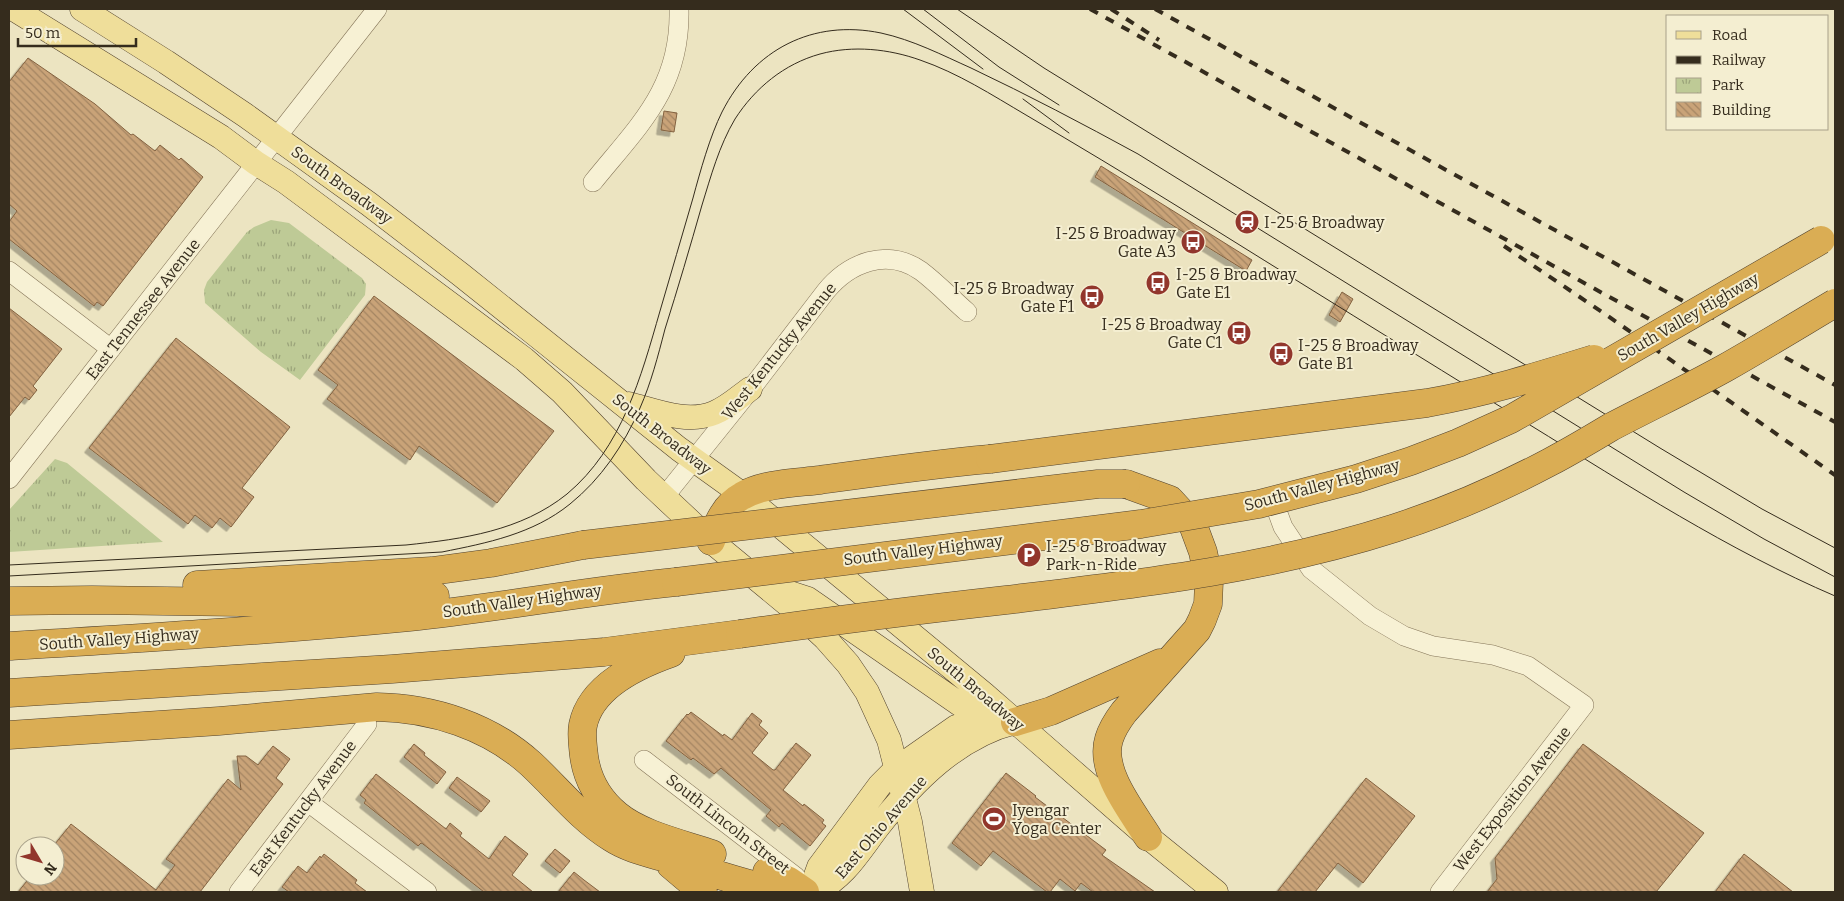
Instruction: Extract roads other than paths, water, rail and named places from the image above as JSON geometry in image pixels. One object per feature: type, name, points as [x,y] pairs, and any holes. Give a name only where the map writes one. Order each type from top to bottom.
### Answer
[{"type":"highway","name":"South Valley Highway","points":[[9,646],[315,626],[402,618],[626,587],[1141,524],[1259,504],[1411,461],[1458,443],[1511,419],[1830,234]]},
{"type":"highway","points":[[9,693],[392,669],[585,653],[740,634],[856,617],[1174,579],[1307,554],[1440,512],[1493,490],[1550,462],[1610,428],[1724,369],[1835,303]]},
{"type":"highway","points":[[711,541],[721,517],[730,504],[743,495],[774,485],[1427,403],[1460,397],[1538,377],[1639,346]]},
{"type":"highway","points":[[9,596],[432,571],[492,563],[583,546],[1098,484],[1126,484],[1170,500],[1193,525],[1203,552],[1209,581],[1208,604],[1197,630],[1124,712],[1115,724],[1107,747],[1108,767],[1112,777],[1148,837]]},
{"type":"highway","points":[[9,601],[92,600],[302,603],[380,600],[478,592],[626,587]]},
{"type":"highway","points":[[740,634],[681,649],[629,670],[600,695],[589,710],[583,726],[586,764],[592,784],[602,800],[617,815],[632,825],[773,874],[807,892]]},
{"type":"highway","points":[[1005,724],[1051,711],[1172,657]]},
{"type":"highway","points":[[9,734],[219,721],[377,708],[400,708],[429,713],[470,726],[491,735],[505,744],[531,764],[584,818],[626,846],[756,887],[782,892]]},
{"type":"highway","points":[[660,856],[704,892]]},
{"type":"main road","name":"South Broadway","points":[[14,9],[214,133],[286,182],[524,359],[574,404],[664,497],[711,541],[797,612],[825,638],[848,664],[867,692],[881,719],[889,740],[910,822],[922,892]]},
{"type":"main road","name":"South Broadway","points":[[82,9],[166,62],[377,210],[693,460],[743,495],[985,694],[1005,724],[1216,892]]},
{"type":"main road","points":[[620,402],[678,417],[706,416],[721,409],[750,389]]},
{"type":"main road","points":[[763,585],[808,599],[961,705],[993,717],[1005,724]]},
{"type":"main road","name":"East Ohio Avenue","points":[[807,892],[822,862],[876,790],[896,769],[956,727],[966,724],[1005,724]]},
{"type":"main road","name":"East Ohio Avenue","points":[[815,892],[841,875],[879,826],[926,773],[970,741],[1005,724]]},
{"type":"street","name":"East Tennessee Avenue","points":[[9,480],[377,9]]},
{"type":"street","points":[[593,182],[658,99],[669,76],[676,52],[679,9]]},
{"type":"street","name":"West Kentucky Avenue","points":[[664,497],[835,280],[846,271],[861,263],[878,259],[895,260],[920,271],[967,312]]},
{"type":"street","points":[[9,271],[111,349]]},
{"type":"street","name":"West Exposition Avenue","points":[[1276,508],[1284,527],[1311,569],[1370,616],[1404,636],[1433,646],[1493,655],[1528,666],[1584,705],[1440,892]]},
{"type":"street","name":"East Kentucky Avenue","points":[[239,892],[366,724]]},
{"type":"street","name":"South Lincoln Street","points":[[644,760],[793,874],[807,892]]},
{"type":"street","points":[[308,802],[426,892]]},
{"type":"tram line","points":[[903,9],[983,69]]},
{"type":"tram line","points":[[923,9],[999,67],[1059,105]]},
{"type":"tram line","points":[[957,9],[1044,68],[1660,448],[1762,509],[1835,548]]},
{"type":"tram line","points":[[9,565],[406,545],[449,540],[491,531],[511,525],[549,507],[567,494],[586,476],[616,433],[627,410],[645,361],[709,143],[722,112],[735,90],[751,71],[768,56],[788,44],[809,35],[832,31],[856,30],[893,36],[938,53],[1034,99],[1138,154],[1684,492],[1764,539],[1835,577]]},
{"type":"tram line","points":[[9,576],[442,552],[509,536],[541,523],[556,514],[592,484],[611,461],[634,422],[648,389],[712,172],[724,140],[735,119],[761,87],[794,64],[832,51],[858,49],[908,56],[948,71],[974,85],[1158,194],[1642,494],[1718,538],[1795,578],[1835,596]]},
{"type":"tram line","points":[[1023,99],[1069,133]]},
{"type":"railway","points":[[1090,9],[1835,422]]},
{"type":"railway","points":[[1111,9],[1159,40]]},
{"type":"railway","points":[[1155,9],[1835,385]]},
{"type":"railway","points":[[1504,246],[1605,314],[1835,475]]},
{"type":"place","name":"I-25 & Broadway","points":[[1247,222]]},
{"type":"place","name":"I-25 & Broadway Gate A3","points":[[1193,242]]},
{"type":"place","name":"I-25 & Broadway Gate E1","points":[[1158,283]]},
{"type":"place","name":"I-25 & Broadway Gate F1","points":[[1092,297]]},
{"type":"place","name":"I-25 & Broadway Gate C1","points":[[1239,333]]},
{"type":"place","name":"I-25 & Broadway Gate B1","points":[[1281,354]]},
{"type":"place","name":"I-25 & Broadway Park-n-Ride","points":[[1029,555]]},
{"type":"place","name":"Iyengar Yoga Center","points":[[994,819]]}]
